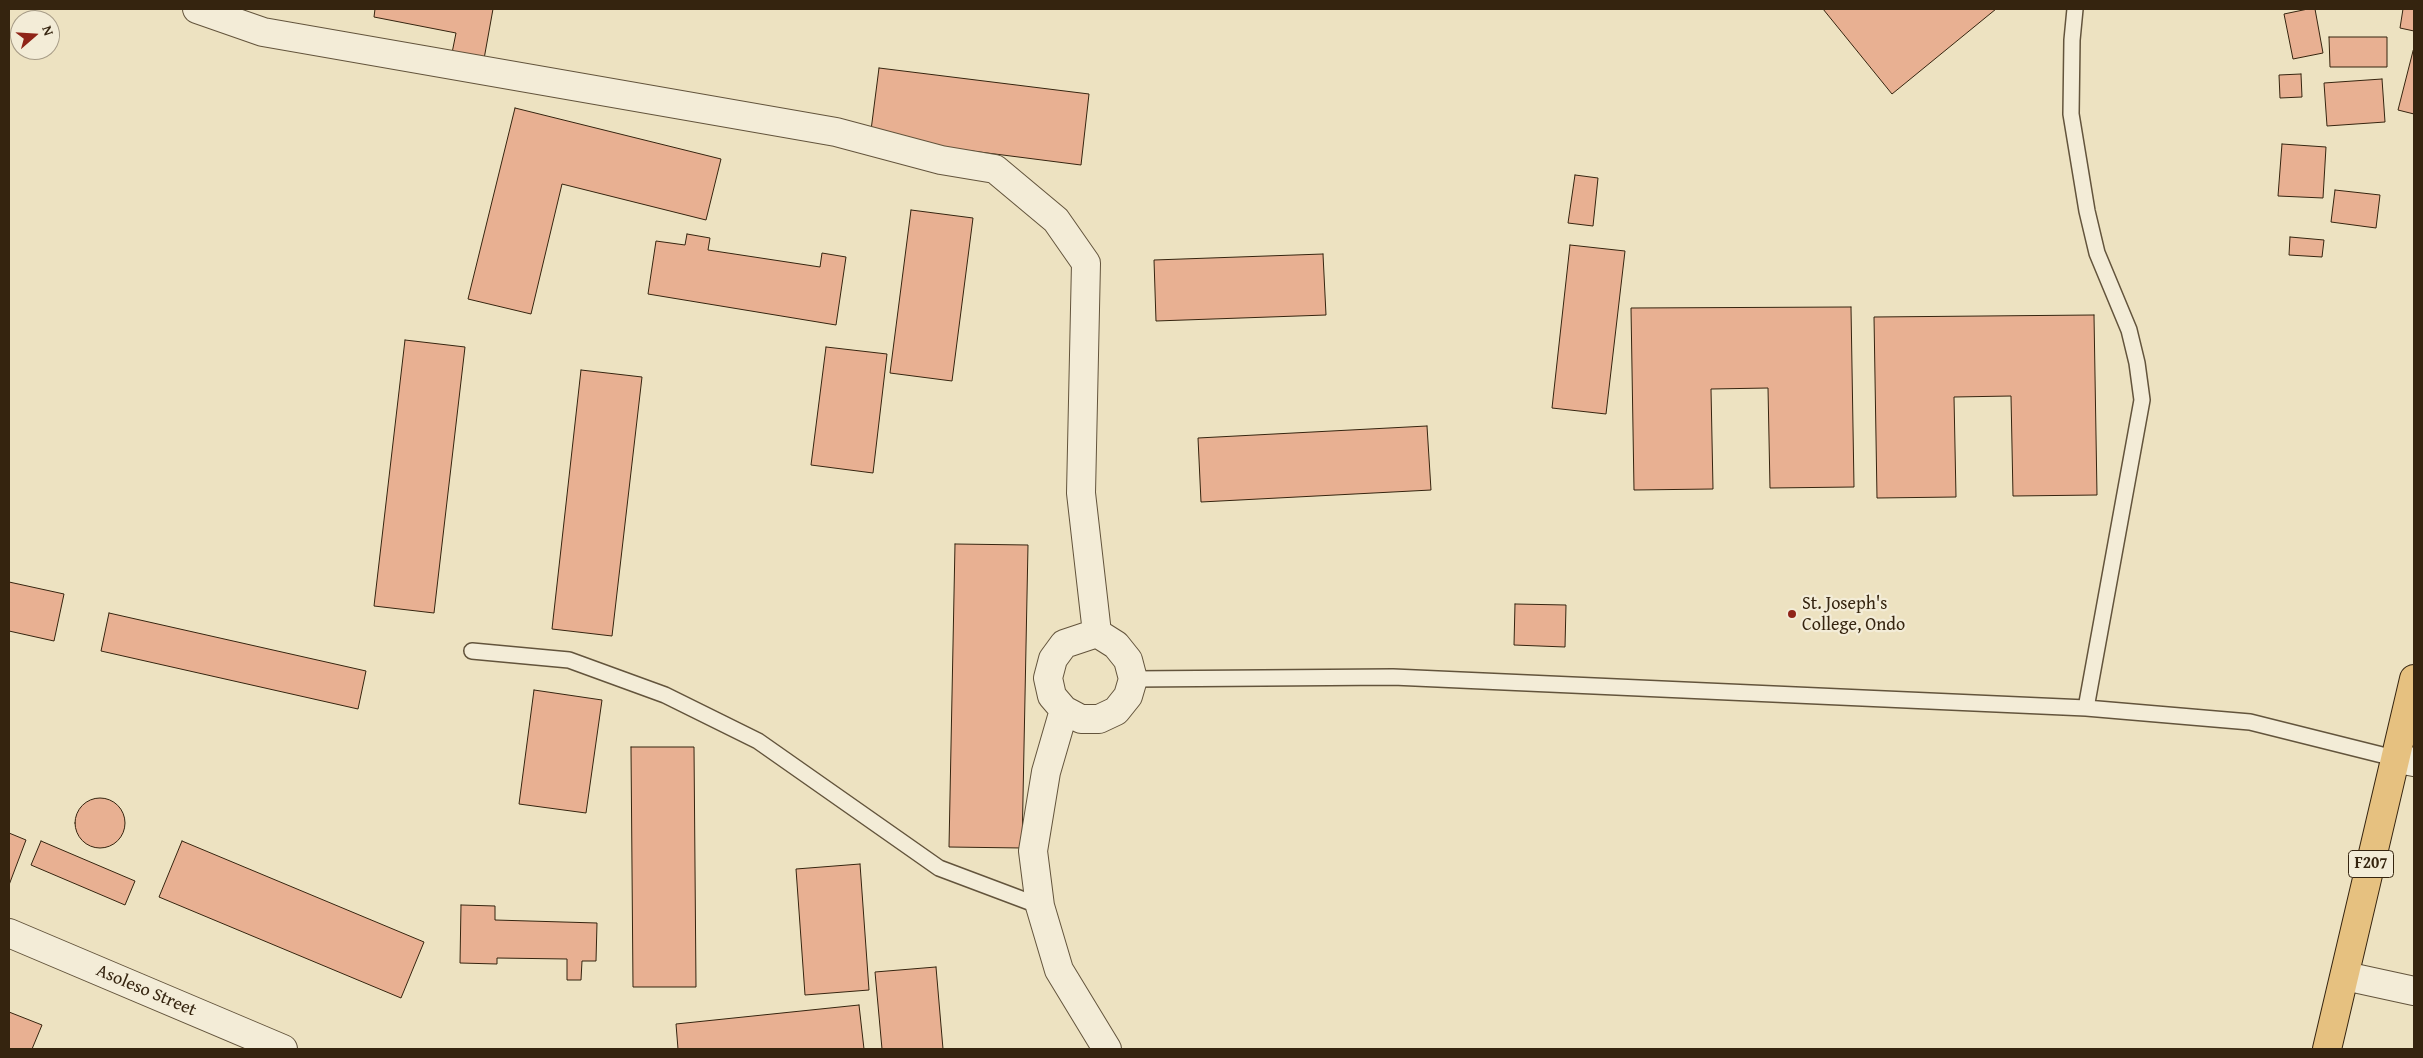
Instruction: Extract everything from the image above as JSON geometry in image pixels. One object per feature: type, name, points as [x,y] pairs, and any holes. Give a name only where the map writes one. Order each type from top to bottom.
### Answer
[{"type":"main road","name":"F207","points":[[2328,1049],[2345,976],[2404,760],[2414,679]]},
{"type":"street","points":[[196,9],[263,32],[836,132],[941,160],[996,169],[1056,220],[1086,263],[1082,493],[1097,633]]},
{"type":"street","points":[[1097,633],[1116,645],[1128,660],[1133,679],[1128,696],[1116,711],[1100,719],[1081,719],[1064,710],[1052,696],[1048,678],[1053,659],[1064,644],[1097,633]]},
{"type":"street","points":[[1064,710],[1046,772],[1034,851],[1040,906],[1058,970],[1107,1049]]},
{"type":"street","name":"Asoleso Street","points":[[9,933],[283,1049]]},
{"type":"street","points":[[2345,976],[2414,991]]},
{"type":"lane","points":[[2075,9],[2072,40],[2071,114],[2087,211],[2097,253],[2129,330],[2142,400],[2086,708]]},
{"type":"lane","points":[[472,650],[568,660],[665,696],[758,742],[938,868],[1040,906]]},
{"type":"lane","points":[[1133,679],[1393,677],[2086,708],[2250,722],[2404,760]]},
{"type":"building","points":[[375,9],[493,9],[484,59],[452,53],[456,33],[374,17]]},
{"type":"building","points":[[1823,9],[1996,9],[1892,94]]},
{"type":"building","points":[[2315,9],[2323,53],[2293,59],[2284,14]]},
{"type":"building","points":[[2403,9],[2414,9],[2414,31],[2400,28]]},
{"type":"building","points":[[2329,37],[2387,37],[2387,67],[2330,67]]},
{"type":"building","points":[[2414,52],[2414,114],[2398,110]]},
{"type":"building","points":[[879,68],[1089,94],[1081,165],[870,138]]},
{"type":"building","points":[[2301,74],[2302,97],[2280,98],[2279,75]]},
{"type":"building","points":[[2382,79],[2385,122],[2327,126],[2324,83]]},
{"type":"building","points":[[515,108],[721,159],[706,220],[562,184],[531,314],[468,299]]},
{"type":"building","points":[[2282,144],[2326,147],[2323,198],[2278,196]]},
{"type":"building","points":[[1575,175],[1598,178],[1593,226],[1568,223]]},
{"type":"building","points":[[2335,190],[2380,195],[2376,228],[2331,222]]},
{"type":"building","points":[[911,210],[973,218],[952,381],[890,373]]},
{"type":"building","points":[[687,234],[710,238],[708,250],[820,267],[822,253],[846,257],[836,325],[648,294],[656,241],[685,245]]},
{"type":"building","points":[[2290,237],[2324,240],[2322,257],[2289,255]]},
{"type":"building","points":[[1570,245],[1625,251],[1606,414],[1552,408]]},
{"type":"building","points":[[1323,254],[1326,315],[1156,321],[1154,260]]},
{"type":"building","points":[[1851,307],[1854,487],[1770,488],[1768,388],[1711,389],[1713,489],[1634,490],[1631,308]]},
{"type":"building","points":[[2094,315],[2097,495],[2013,496],[2011,396],[1954,397],[1956,497],[1877,498],[1874,317]]},
{"type":"building","points":[[405,340],[465,347],[434,613],[374,606]]},
{"type":"building","points":[[826,347],[887,354],[873,473],[811,465]]},
{"type":"building","points":[[581,370],[642,377],[612,636],[552,629]]},
{"type":"building","points":[[1427,426],[1431,490],[1201,502],[1198,438]]},
{"type":"building","points":[[955,544],[1028,545],[1022,848],[949,847]]},
{"type":"building","points":[[9,582],[64,594],[54,641],[9,631]]},
{"type":"building","points":[[1515,604],[1566,605],[1565,647],[1514,645]]},
{"type":"building","points":[[109,613],[366,671],[358,709],[101,651]]},
{"type":"building","points":[[534,690],[602,700],[586,813],[519,804]]},
{"type":"building","points":[[631,747],[694,747],[696,987],[633,987]]},
{"type":"building","points":[[100,798],[114,802],[121,809],[125,823],[121,837],[114,844],[100,848],[86,844],[79,837],[75,823],[79,809],[86,802]]},
{"type":"building","points":[[9,833],[26,840],[9,885]]},
{"type":"building","points":[[41,841],[135,881],[125,905],[31,865]]},
{"type":"building","points":[[182,841],[424,942],[401,998],[159,897]]},
{"type":"building","points":[[860,864],[869,990],[805,995],[796,869]]},
{"type":"building","points":[[461,905],[495,906],[495,920],[597,923],[596,961],[582,961],[581,980],[567,980],[567,959],[497,958],[497,964],[460,963]]},
{"type":"building","points":[[936,967],[943,1049],[882,1049],[875,972]]},
{"type":"building","points":[[859,1005],[864,1049],[678,1049],[676,1024]]},
{"type":"building","points":[[9,1012],[42,1025],[32,1049],[9,1049]]},
{"type":"place","name":"St. Joseph's College, Ondo","points":[[1792,614]]}]
